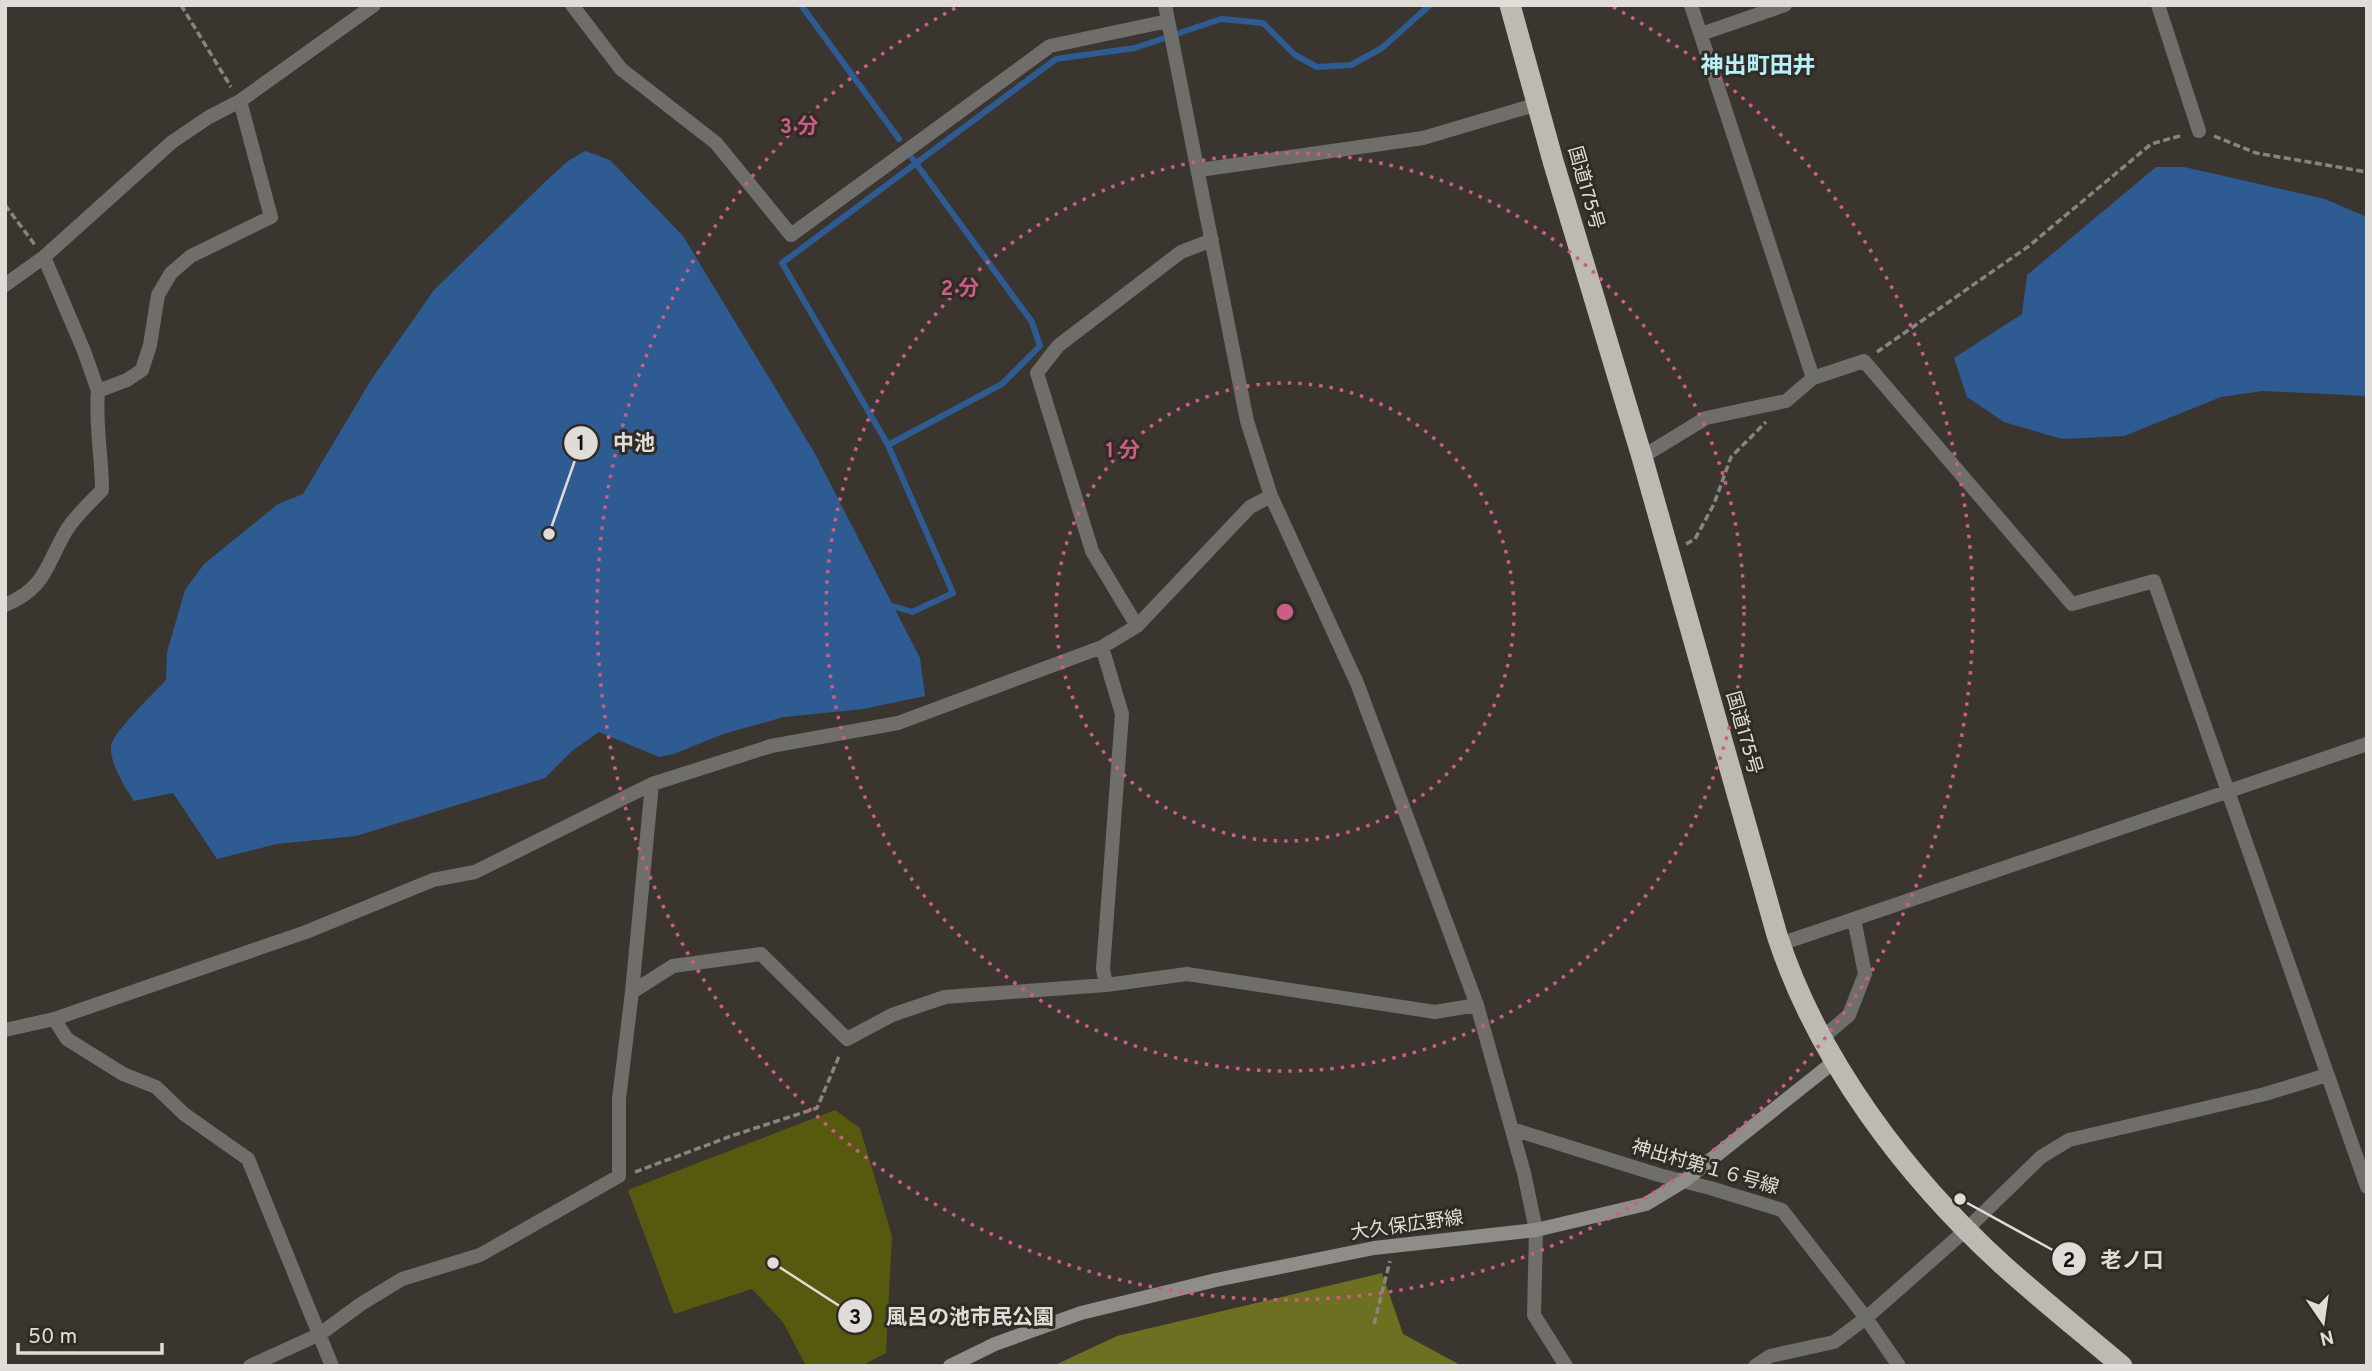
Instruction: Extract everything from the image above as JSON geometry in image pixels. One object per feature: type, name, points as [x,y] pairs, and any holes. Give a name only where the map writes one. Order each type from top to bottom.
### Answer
[{"type":"highway","name":"国道175号","points":[[1510,5],[1780,944],[1801,999],[1835,1061],[1915,1174],[2003,1265],[2122,1366]]},
{"type":"street","points":[[5,285],[44,257],[172,142],[209,117],[240,101],[374,5]]},
{"type":"street","points":[[572,5],[621,69],[716,143],[791,236],[1050,46],[1168,21]]},
{"type":"street","points":[[1165,5],[1247,421],[1271,496],[1357,683],[1477,1005],[1512,1129],[1536,1230],[1534,1315],[1566,1366]]},
{"type":"street","points":[[1691,5],[1813,378]]},
{"type":"street","points":[[1701,34],[1785,5]]},
{"type":"street","points":[[2158,5],[2199,131]]},
{"type":"street","points":[[98,391],[127,380],[142,370],[150,345],[158,295],[171,273],[191,256],[271,217],[240,101]]},
{"type":"street","points":[[1199,170],[1423,138],[1538,104]]},
{"type":"street","points":[[1137,626],[1092,551],[1037,373],[1058,345],[1181,252],[1212,240]]},
{"type":"street","points":[[5,605],[19,599],[40,582],[67,529],[102,490],[102,457],[96,414],[98,391],[44,257]]},
{"type":"street","points":[[1642,457],[1706,418],[1786,401],[1813,378],[1864,361],[2072,604],[2154,581],[2367,1187]]},
{"type":"street","points":[[5,1030],[54,1019],[306,932],[433,880],[475,872],[652,784],[771,746],[898,723],[1102,647],[1137,626],[1250,508],[1271,496]]},
{"type":"street","points":[[1102,647],[1122,714],[1103,968],[1105,985]]},
{"type":"street","points":[[1780,944],[2367,744]]},
{"type":"street","points":[[250,1366],[320,1335],[361,1304],[402,1279],[480,1255],[619,1176],[619,1099],[652,784]]},
{"type":"street","points":[[1821,1039],[1849,1016],[1865,974],[1854,919]]},
{"type":"street","points":[[632,992],[673,966],[761,954],[847,1040],[892,1015],[945,997],[1105,985],[1187,974],[1435,1012],[1477,1005]]},
{"type":"street","points":[[54,1019],[67,1039],[123,1073],[156,1087],[184,1114],[248,1159],[332,1366]]},
{"type":"street","name":"大久保広野線","points":[[959,1364],[995,1344],[1081,1313],[1216,1280],[1394,1246],[1536,1230],[1646,1204],[1684,1181],[1835,1061]]},
{"type":"street","points":[[1755,1366],[1770,1356],[1834,1342],[1866,1318],[1967,1229],[2040,1157],[2069,1140],[2264,1094],[2327,1075]]},
{"type":"street","name":"神出村第１６号線","points":[[1512,1129],[1782,1210],[1866,1318],[1899,1366]]},
{"type":"path","points":[[181,5],[240,101]]},
{"type":"path","points":[[1864,361],[2029,246],[2151,144],[2199,131],[2256,153],[2367,172]]},
{"type":"path","points":[[5,205],[44,257]]},
{"type":"path","points":[[1669,554],[1695,539],[1714,504],[1731,457],[1786,401]]},
{"type":"path","points":[[619,1176],[646,1170],[734,1135],[817,1108],[847,1040]]},
{"type":"path","points":[[1374,1324],[1394,1246]]},
{"type":"shaded area","points":[[835,1110],[860,1128],[892,1236],[886,1353],[861,1366],[806,1366],[783,1322],[752,1289],[674,1314],[628,1190]]},
{"type":"shaded area","points":[[1382,1273],[1403,1334],[1462,1366],[1053,1366],[1117,1336]]},
{"type":"water","points":[[585,151],[610,160],[683,236],[814,452],[920,658],[925,696],[863,709],[784,717],[723,734],[674,754],[659,757],[599,732],[572,751],[545,778],[356,836],[277,844],[217,859],[173,793],[134,801],[118,775],[111,753],[113,740],[119,731],[166,680],[167,652],[185,590],[204,564],[278,504],[303,494],[371,380],[434,290],[547,180],[568,161]]},
{"type":"water","points":[[2156,167],[2184,167],[2325,199],[2367,217],[2367,396],[2263,391],[2221,397],[2124,436],[2062,439],[2004,422],[1967,397],[1954,358],[2022,314],[2027,275]]},
{"type":"waterway","points":[[801,5],[899,139]]},
{"type":"waterway","points":[[886,604],[912,612],[953,593],[888,445],[782,263],[1056,59],[1135,48],[1221,19],[1263,23],[1295,55],[1317,67],[1351,65],[1382,48],[1430,5]]},
{"type":"waterway","points":[[888,445],[1002,384],[1040,346],[1032,322],[912,158]]},
{"type":"place","name":"中池","points":[[549,534]]},
{"type":"place","name":"老ノ口","points":[[1960,1199]]},
{"type":"place","name":"風呂の池市民公園","points":[[773,1263]]},
{"type":"district","name":"神出町田井","points":[[1758,67]]}]
